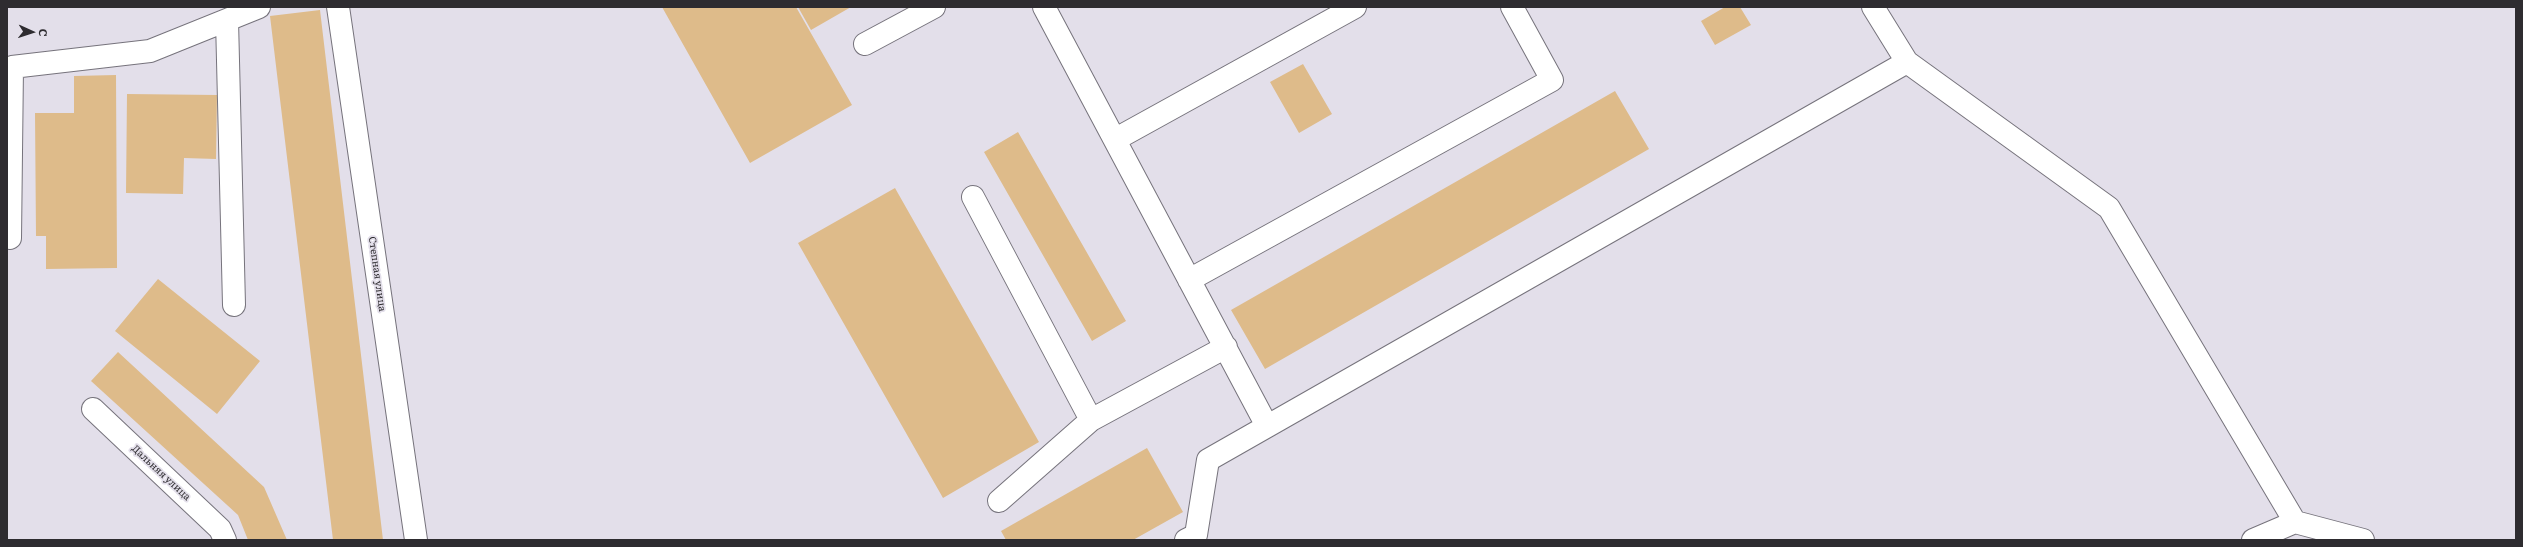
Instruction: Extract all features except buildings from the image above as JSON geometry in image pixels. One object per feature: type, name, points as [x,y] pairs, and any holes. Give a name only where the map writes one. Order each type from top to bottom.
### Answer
[{"type":"street","points":[[10,238],[12,67],[150,51],[259,7]]},
{"type":"street","name":"Степная улица","points":[[338,7],[416,540]]},
{"type":"street","points":[[865,44],[934,7]]},
{"type":"street","points":[[1044,7],[1116,139],[1189,280],[1268,426]]},
{"type":"street","points":[[1116,139],[1355,7]]},
{"type":"street","points":[[1189,280],[1552,80],[1512,7]]},
{"type":"street","points":[[1873,7],[1907,62],[2108,208],[2295,522]]},
{"type":"street","points":[[227,20],[234,305]]},
{"type":"street","points":[[1186,540],[1196,535],[1208,460],[1907,62]]},
{"type":"street","points":[[973,197],[1091,420]]},
{"type":"street","points":[[999,500],[1091,420],[1226,347]]},
{"type":"street","name":"Дальняя улица","points":[[93,408],[220,528],[224,540]]},
{"type":"street","points":[[2253,540],[2295,522],[2363,540]]}]
